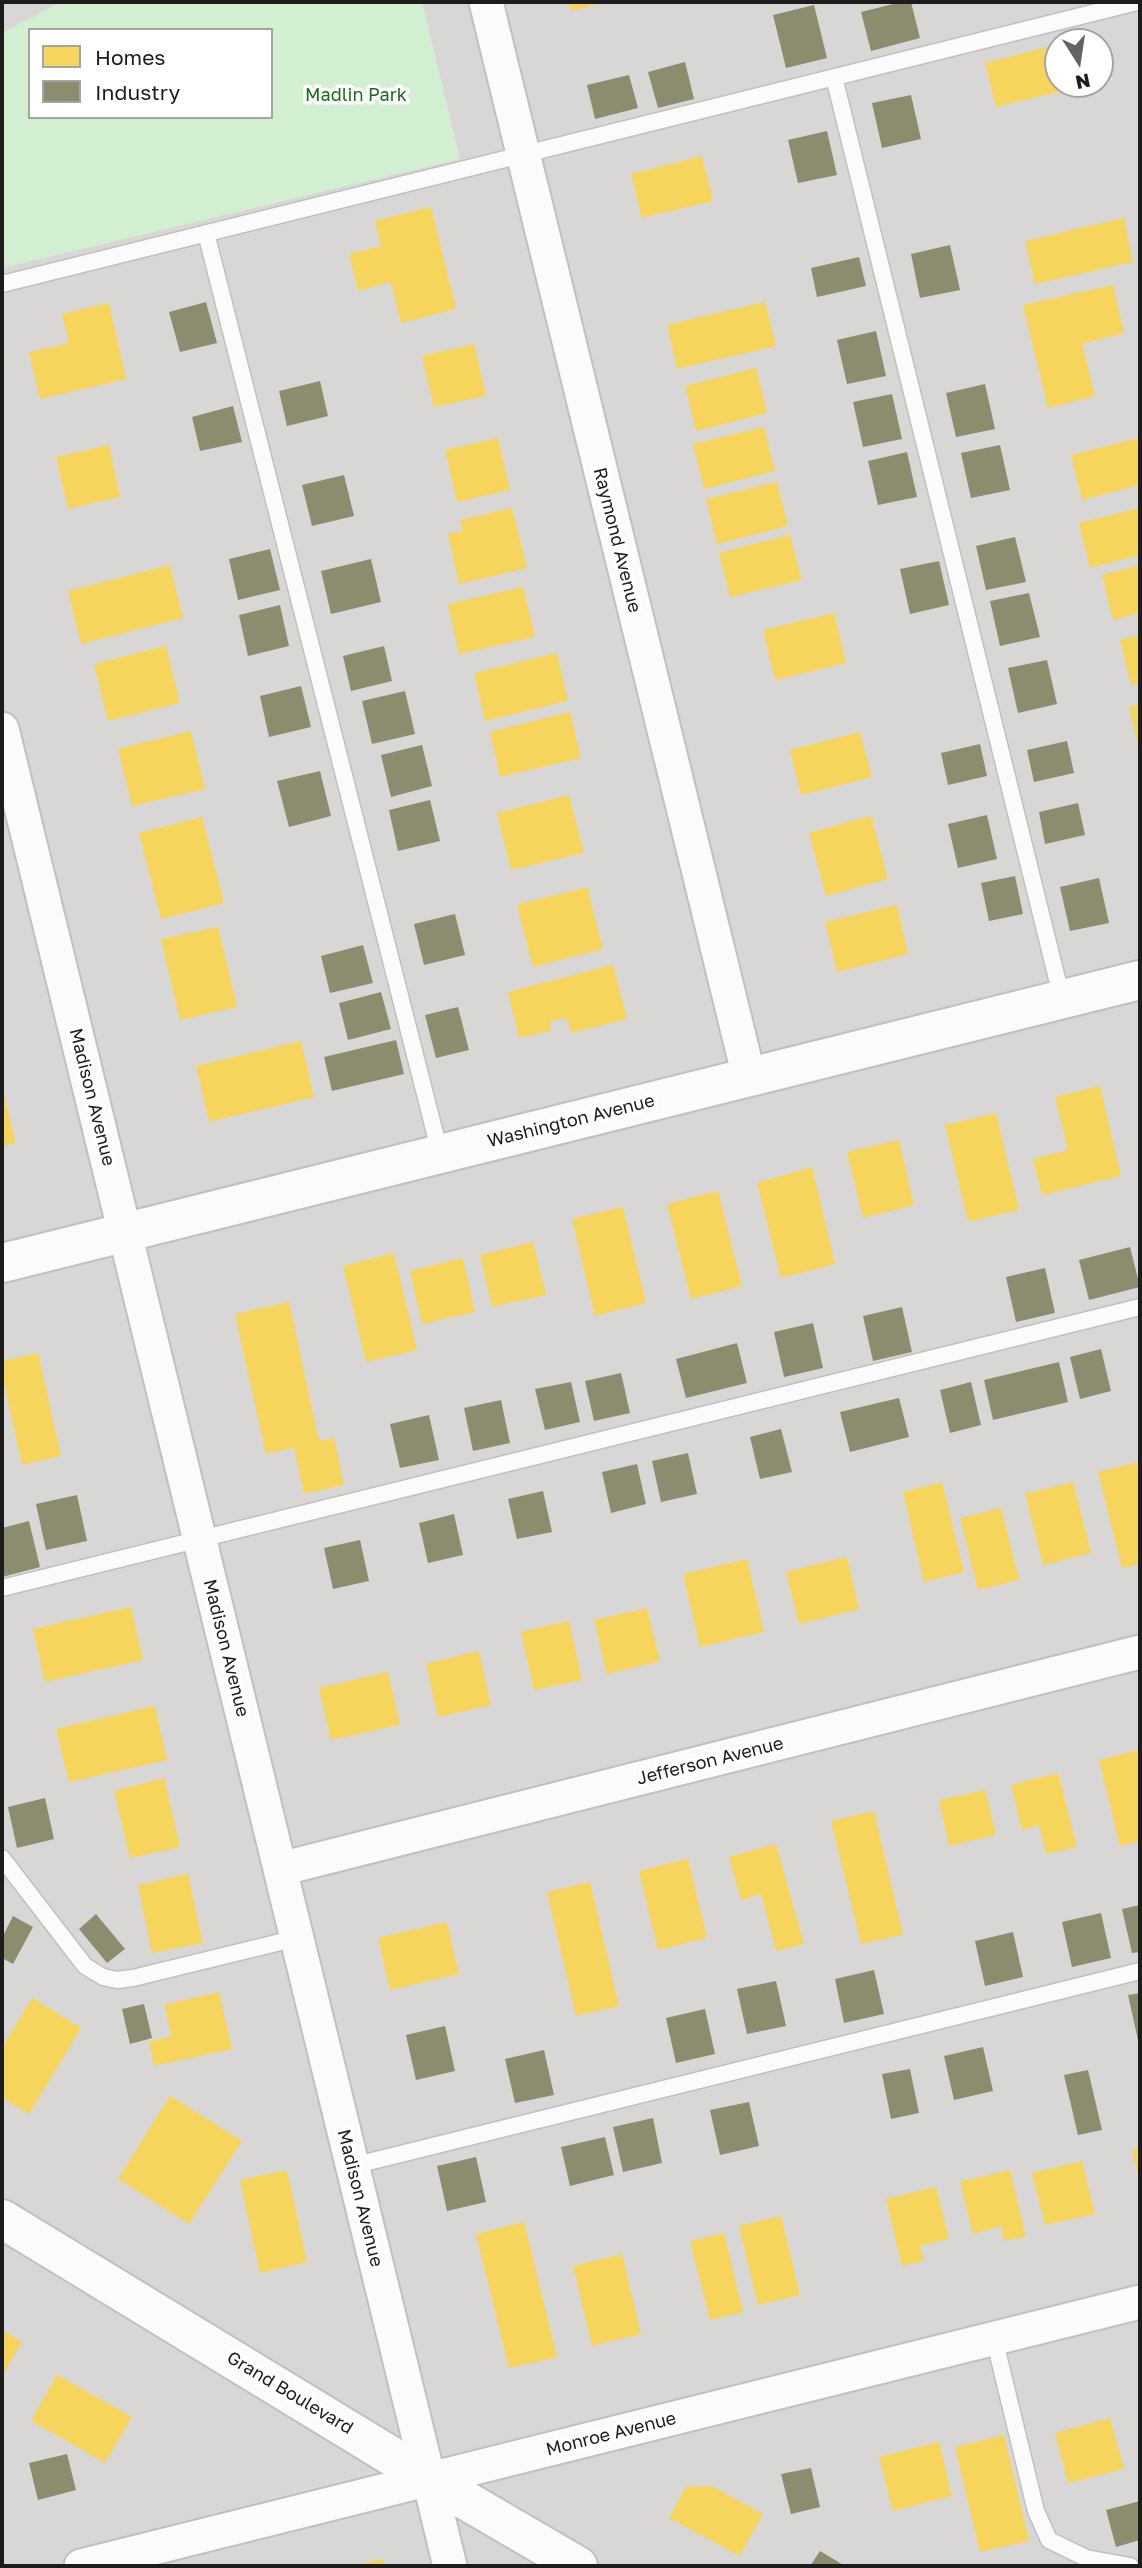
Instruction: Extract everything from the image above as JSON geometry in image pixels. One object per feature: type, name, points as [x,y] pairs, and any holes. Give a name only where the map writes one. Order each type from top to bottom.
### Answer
[{"type":"street","name":"Raymond Avenue","points":[[486,2],[748,1077]]},
{"type":"street","name":"Madison Avenue","points":[[2,729],[450,2566]]},
{"type":"street","name":"Washington Avenue","points":[[2,1263],[1140,980]]},
{"type":"street","name":"Jefferson Avenue","points":[[280,1870],[1140,1651]]},
{"type":"street","name":"Grand Boulevard","points":[[2,2218],[429,2479],[578,2566]]},
{"type":"street","name":"Monroe Avenue","points":[[81,2566],[121,2561],[429,2479],[1140,2302]]},
{"type":"lane","points":[[2,284],[1137,2]]},
{"type":"lane","points":[[834,77],[1062,999]]},
{"type":"lane","points":[[206,233],[440,1153]]},
{"type":"lane","points":[[2,1588],[1140,1307]]},
{"type":"lane","points":[[2,1858],[85,1965],[103,1978],[133,1978],[297,1938]]},
{"type":"lane","points":[[352,2166],[1140,1971]]},
{"type":"lane","points":[[994,2338],[1036,2511],[1049,2540],[1086,2558],[1130,2566]]},
{"type":"shaded area","points":[[2,2],[1140,2],[1140,2566],[2,2566]]},
{"type":"green space","name":"Madlin Park","points":[[69,2],[422,2],[460,159],[2,268],[2,33],[55,5]]},
{"type":"building: Homes","points":[[568,2],[603,2],[603,3],[571,11]]},
{"type":"building: Homes","points":[[1044,48],[1044,96],[996,107],[985,63]]},
{"type":"building: Homes","points":[[702,156],[713,201],[642,218],[631,174]]},
{"type":"building: Homes","points":[[431,207],[456,309],[401,323],[391,282],[358,291],[349,254],[381,246],[375,221]]},
{"type":"building: Homes","points":[[1124,218],[1133,262],[1035,284],[1025,241]]},
{"type":"building: Homes","points":[[1113,285],[1124,333],[1082,344],[1095,396],[1048,408],[1023,305]]},
{"type":"building: Homes","points":[[765,302],[776,346],[677,369],[667,325]]},
{"type":"building: Homes","points":[[109,303],[126,379],[40,399],[29,352],[69,343],[62,314]]},
{"type":"building: Homes","points":[[474,344],[486,396],[434,407],[422,356]]},
{"type":"building: Homes","points":[[756,368],[767,413],[696,431],[685,386]]},
{"type":"building: Homes","points":[[764,427],[775,471],[704,489],[693,444]]},
{"type":"building: Homes","points":[[498,438],[510,490],[457,502],[445,450]]},
{"type":"building: Homes","points":[[1140,438],[1140,485],[1082,500],[1071,455]]},
{"type":"building: Homes","points":[[109,445],[120,497],[68,509],[56,457]]},
{"type":"building: Homes","points":[[777,482],[788,526],[717,544],[706,499]]},
{"type":"building: Homes","points":[[512,508],[527,568],[459,584],[448,534],[463,531],[460,520]]},
{"type":"building: Homes","points":[[1140,508],[1140,555],[1090,568],[1079,523]]},
{"type":"building: Homes","points":[[790,535],[802,580],[730,597],[719,553]]},
{"type":"building: Homes","points":[[170,565],[183,618],[81,644],[68,591]]},
{"type":"building: Homes","points":[[1140,565],[1140,613],[1113,620],[1102,575]]},
{"type":"building: Homes","points":[[523,587],[535,637],[459,654],[448,604]]},
{"type":"building: Homes","points":[[834,613],[846,663],[775,680],[763,630]]},
{"type":"building: Homes","points":[[1140,635],[1140,683],[1131,685],[1120,640]]},
{"type":"building: Homes","points":[[166,646],[180,703],[108,721],[94,664]]},
{"type":"building: Homes","points":[[557,653],[568,701],[485,721],[474,673]]},
{"type":"building: Homes","points":[[1140,704],[1140,750],[1139,750],[1129,707]]},
{"type":"building: Homes","points":[[570,712],[581,758],[500,777],[490,732]]},
{"type":"building: Homes","points":[[191,731],[205,789],[132,806],[118,749]]},
{"type":"building: Homes","points":[[860,732],[872,777],[801,795],[790,750]]},
{"type":"building: Homes","points":[[569,795],[584,853],[511,870],[497,813]]},
{"type":"building: Homes","points":[[871,816],[888,879],[826,896],[809,833]]},
{"type":"building: Homes","points":[[202,817],[224,903],[161,919],[139,833]]},
{"type":"building: Homes","points":[[587,887],[603,949],[533,967],[517,905]]},
{"type":"building: Homes","points":[[897,905],[908,954],[837,972],[825,922]]},
{"type":"building: Homes","points":[[218,927],[237,1007],[180,1020],[161,939]]},
{"type":"building: Homes","points":[[613,965],[627,1019],[571,1033],[567,1018],[549,1022],[551,1031],[519,1038],[508,992]]},
{"type":"building: Homes","points":[[301,1041],[314,1097],[209,1122],[196,1066]]},
{"type":"building: Homes","points":[[2,1086],[16,1143],[2,1146]]},
{"type":"building: Homes","points":[[1100,1086],[1121,1176],[1042,1195],[1033,1159],[1068,1150],[1055,1097]]},
{"type":"building: Homes","points":[[996,1113],[1019,1210],[968,1222],[945,1125]]},
{"type":"building: Homes","points":[[899,1140],[914,1205],[863,1218],[847,1152]]},
{"type":"building: Homes","points":[[812,1167],[835,1264],[781,1278],[757,1183]]},
{"type":"building: Homes","points":[[718,1191],[742,1286],[691,1299],[667,1204]]},
{"type":"building: Homes","points":[[623,1207],[646,1303],[595,1316],[572,1219]]},
{"type":"building: Homes","points":[[533,1242],[546,1295],[492,1307],[480,1255]]},
{"type":"building: Homes","points":[[394,1253],[417,1350],[366,1362],[343,1266]]},
{"type":"building: Homes","points":[[463,1258],[475,1312],[422,1324],[410,1271]]},
{"type":"building: Homes","points":[[289,1302],[319,1441],[334,1438],[344,1485],[304,1494],[294,1448],[266,1454],[235,1314]]},
{"type":"building: Homes","points":[[38,1353],[61,1456],[22,1465],[2,1373],[2,1361]]},
{"type":"building: Homes","points":[[1140,1462],[1140,1564],[1122,1568],[1098,1472]]},
{"type":"building: Homes","points":[[942,1482],[964,1572],[924,1582],[903,1492]]},
{"type":"building: Homes","points":[[1073,1482],[1091,1553],[1043,1565],[1025,1494]]},
{"type":"building: Homes","points":[[1001,1508],[1019,1580],[978,1590],[960,1518]]},
{"type":"building: Homes","points":[[847,1557],[859,1609],[799,1624],[786,1572]]},
{"type":"building: Homes","points":[[747,1559],[764,1632],[700,1647],[683,1574]]},
{"type":"building: Homes","points":[[131,1607],[143,1660],[45,1682],[33,1629]]},
{"type":"building: Homes","points":[[647,1608],[660,1661],[607,1674],[594,1620]]},
{"type":"building: Homes","points":[[569,1621],[582,1680],[534,1690],[521,1632]]},
{"type":"building: Homes","points":[[479,1651],[491,1705],[438,1717],[426,1664]]},
{"type":"building: Homes","points":[[388,1672],[400,1725],[331,1740],[319,1688]]},
{"type":"building: Homes","points":[[155,1706],[167,1760],[69,1782],[56,1729]]},
{"type":"building: Homes","points":[[1140,1750],[1140,1841],[1120,1846],[1099,1760]]},
{"type":"building: Homes","points":[[1058,1773],[1077,1847],[1046,1854],[1039,1825],[1022,1830],[1011,1785]]},
{"type":"building: Homes","points":[[164,1778],[180,1847],[130,1858],[114,1791]]},
{"type":"building: Homes","points":[[985,1790],[996,1835],[949,1846],[939,1800]]},
{"type":"building: Homes","points":[[874,1811],[903,1935],[861,1944],[831,1821]]},
{"type":"building: Homes","points":[[776,1844],[804,1944],[776,1951],[761,1894],[741,1900],[729,1857]]},
{"type":"building: Homes","points":[[688,1859],[707,1938],[658,1950],[639,1871]]},
{"type":"building: Homes","points":[[188,1874],[203,1943],[152,1953],[138,1885]]},
{"type":"building: Homes","points":[[590,1882],[619,2006],[576,2016],[547,1892]]},
{"type":"building: Homes","points":[[447,1922],[459,1974],[390,1990],[378,1938]]},
{"type":"building: Homes","points":[[219,1992],[232,2049],[154,2066],[149,2042],[172,2036],[164,2005]]},
{"type":"building: Homes","points":[[32,1998],[81,2028],[29,2114],[2,2098],[2,2048]]},
{"type":"building: Homes","points":[[170,2096],[242,2141],[189,2224],[118,2179]]},
{"type":"building: Homes","points":[[1140,2148],[1140,2178],[1139,2179],[1132,2150]]},
{"type":"building: Homes","points":[[1082,2161],[1095,2214],[1045,2225],[1032,2173]]},
{"type":"building: Homes","points":[[287,2170],[307,2262],[260,2273],[240,2180]]},
{"type":"building: Homes","points":[[1010,2170],[1026,2237],[1004,2241],[1001,2226],[973,2234],[960,2182]]},
{"type":"building: Homes","points":[[936,2187],[949,2239],[920,2246],[924,2261],[902,2266],[886,2199]]},
{"type":"building: Homes","points":[[781,2216],[800,2295],[758,2305],[739,2226]]},
{"type":"building: Homes","points":[[524,2222],[557,2357],[509,2368],[476,2234]]},
{"type":"building: Homes","points":[[724,2233],[743,2312],[710,2320],[690,2241]]},
{"type":"building: Homes","points":[[622,2254],[641,2334],[592,2346],[573,2266]]},
{"type":"building: Homes","points":[[2,2330],[22,2342],[2,2376]]},
{"type":"building: Homes","points":[[57,2375],[132,2417],[105,2463],[31,2421]]},
{"type":"building: Homes","points":[[1110,2418],[1124,2469],[1068,2483],[1055,2433]]},
{"type":"building: Homes","points":[[1004,2435],[1029,2541],[980,2552],[955,2447]]},
{"type":"building: Homes","points":[[939,2442],[952,2496],[893,2511],[879,2457]]},
{"type":"building: Homes","points":[[711,2486],[763,2514],[740,2556],[669,2518],[686,2487]]},
{"type":"building: Homes","points":[[383,2559],[385,2566],[356,2566],[356,2565]]},
{"type":"building: Industry","points":[[911,2],[920,38],[871,51],[861,12]]},
{"type":"building: Industry","points":[[814,5],[827,58],[786,68],[773,15]]},
{"type":"building: Industry","points":[[685,62],[694,99],[658,108],[648,72]]},
{"type":"building: Industry","points":[[629,75],[638,108],[595,119],[587,85]]},
{"type":"building: Industry","points":[[911,95],[921,139],[882,148],[872,103]]},
{"type":"building: Industry","points":[[827,131],[837,175],[798,183],[788,140]]},
{"type":"building: Industry","points":[[950,245],[960,290],[920,298],[911,254]]},
{"type":"building: Industry","points":[[859,257],[866,286],[817,297],[811,268]]},
{"type":"building: Industry","points":[[206,302],[217,343],[180,352],[169,312]]},
{"type":"building: Industry","points":[[876,331],[886,376],[847,384],[837,340]]},
{"type":"building: Industry","points":[[320,381],[328,416],[287,426],[279,391]]},
{"type":"building: Industry","points":[[985,384],[995,429],[956,437],[946,393]]},
{"type":"building: Industry","points":[[892,394],[902,439],[863,447],[853,402]]},
{"type":"building: Industry","points":[[233,406],[242,442],[200,451],[192,417]]},
{"type":"building: Industry","points":[[1000,445],[1010,490],[971,498],[961,453]]},
{"type":"building: Industry","points":[[907,452],[917,497],[878,505],[868,461]]},
{"type":"building: Industry","points":[[344,475],[354,516],[312,526],[302,485]]},
{"type":"building: Industry","points":[[1015,537],[1026,582],[986,590],[976,546]]},
{"type":"building: Industry","points":[[270,549],[280,590],[238,600],[229,559]]},
{"type":"building: Industry","points":[[371,559],[381,602],[331,614],[321,571]]},
{"type":"building: Industry","points":[[939,561],[949,605],[910,614],[900,569]]},
{"type":"building: Industry","points":[[1029,593],[1040,637],[1000,646],[990,601]]},
{"type":"building: Industry","points":[[280,605],[289,646],[248,656],[239,615]]},
{"type":"building: Industry","points":[[384,646],[392,681],[351,691],[343,656]]},
{"type":"building: Industry","points":[[1047,660],[1057,704],[1018,713],[1008,668]]},
{"type":"building: Industry","points":[[301,686],[311,727],[269,737],[260,696]]},
{"type":"building: Industry","points":[[405,691],[415,734],[372,744],[362,701]]},
{"type":"building: Industry","points":[[1067,741],[1074,773],[1034,782],[1027,750]]},
{"type":"building: Industry","points":[[980,744],[987,776],[948,785],[941,753]]},
{"type":"building: Industry","points":[[422,745],[432,786],[391,797],[381,755]]},
{"type":"building: Industry","points":[[320,771],[331,816],[289,827],[277,781]]},
{"type":"building: Industry","points":[[430,800],[440,841],[398,851],[389,810]]},
{"type":"building: Industry","points":[[1078,803],[1085,835],[1045,844],[1039,812]]},
{"type":"building: Industry","points":[[987,815],[997,859],[958,868],[948,824]]},
{"type":"building: Industry","points":[[1015,876],[1023,914],[989,921],[981,883]]},
{"type":"building: Industry","points":[[1099,878],[1109,923],[1070,931],[1060,887]]},
{"type":"building: Industry","points":[[455,914],[465,955],[424,965],[414,924]]},
{"type":"building: Industry","points":[[363,945],[373,983],[330,993],[321,956]]},
{"type":"building: Industry","points":[[381,992],[391,1029],[348,1040],[339,1003]]},
{"type":"building: Industry","points":[[458,1007],[469,1050],[436,1058],[425,1015]]},
{"type":"building: Industry","points":[[396,1040],[404,1074],[332,1091],[324,1057]]},
{"type":"building: Industry","points":[[1130,1247],[1140,1287],[1089,1300],[1079,1260]]},
{"type":"building: Industry","points":[[1045,1268],[1055,1313],[1016,1322],[1006,1277]]},
{"type":"building: Industry","points":[[902,1307],[912,1352],[873,1361],[863,1316]]},
{"type":"building: Industry","points":[[813,1323],[823,1368],[784,1377],[774,1332]]},
{"type":"building: Industry","points":[[737,1343],[747,1383],[686,1398],[676,1359]]},
{"type":"building: Industry","points":[[1101,1349],[1111,1391],[1080,1399],[1070,1357]]},
{"type":"building: Industry","points":[[1059,1362],[1068,1402],[993,1420],[984,1380]]},
{"type":"building: Industry","points":[[621,1373],[630,1413],[594,1421],[585,1381]]},
{"type":"building: Industry","points":[[571,1382],[580,1422],[545,1430],[535,1389]]},
{"type":"building: Industry","points":[[971,1382],[981,1425],[950,1433],[940,1390]]},
{"type":"building: Industry","points":[[899,1398],[909,1437],[850,1452],[840,1412]]},
{"type":"building: Industry","points":[[501,1400],[510,1443],[473,1451],[464,1408]]},
{"type":"building: Industry","points":[[429,1415],[439,1460],[400,1468],[390,1424]]},
{"type":"building: Industry","points":[[781,1429],[792,1472],[760,1479],[750,1437]]},
{"type":"building: Industry","points":[[688,1453],[697,1494],[661,1502],[652,1461]]},
{"type":"building: Industry","points":[[637,1464],[646,1504],[611,1513],[602,1472]]},
{"type":"building: Industry","points":[[543,1491],[552,1532],[517,1539],[508,1499]]},
{"type":"building: Industry","points":[[77,1495],[87,1541],[46,1550],[36,1504]]},
{"type":"building: Industry","points":[[454,1514],[463,1555],[428,1563],[419,1523]]},
{"type":"building: Industry","points":[[29,1521],[40,1567],[2,1577],[2,1528]]},
{"type":"building: Industry","points":[[360,1540],[369,1581],[333,1589],[324,1548]]},
{"type":"building: Industry","points":[[45,1798],[54,1839],[17,1848],[8,1807]]},
{"type":"building: Industry","points":[[1140,1905],[1140,1952],[1132,1953],[1122,1909]]},
{"type":"building: Industry","points":[[1101,1913],[1111,1958],[1072,1967],[1062,1922]]},
{"type":"building: Industry","points":[[96,1914],[125,1949],[107,1963],[79,1929]]},
{"type":"building: Industry","points":[[13,1916],[33,1927],[13,1964],[2,1958],[2,1938]]},
{"type":"building: Industry","points":[[1013,1932],[1023,1977],[985,1986],[975,1941]]},
{"type":"building: Industry","points":[[874,1970],[884,2014],[844,2023],[835,1979]]},
{"type":"building: Industry","points":[[776,1981],[786,2026],[747,2034],[737,1989]]},
{"type":"building: Industry","points":[[1140,1993],[1140,2039],[1138,2040],[1128,1995]]},
{"type":"building: Industry","points":[[144,2004],[152,2038],[130,2044],[122,2009]]},
{"type":"building: Industry","points":[[705,2009],[715,2054],[676,2063],[666,2018]]},
{"type":"building: Industry","points":[[445,2026],[455,2071],[416,2080],[406,2035]]},
{"type":"building: Industry","points":[[983,2047],[993,2091],[954,2100],[944,2056]]},
{"type":"building: Industry","points":[[544,2050],[554,2095],[515,2103],[505,2059]]},
{"type":"building: Industry","points":[[910,2069],[919,2113],[891,2119],[882,2074]]},
{"type":"building: Industry","points":[[1088,2070],[1102,2130],[1078,2135],[1064,2075]]},
{"type":"building: Industry","points":[[749,2102],[759,2146],[720,2155],[710,2110]]},
{"type":"building: Industry","points":[[653,2118],[662,2163],[623,2172],[613,2127]]},
{"type":"building: Industry","points":[[605,2137],[614,2175],[570,2186],[561,2147]]},
{"type":"building: Industry","points":[[476,2157],[486,2202],[447,2211],[437,2166]]},
{"type":"building: Industry","points":[[67,2454],[76,2490],[38,2500],[29,2463]]},
{"type":"building: Industry","points":[[811,2468],[820,2507],[791,2514],[781,2474]]},
{"type":"building: Industry","points":[[1140,2501],[1140,2540],[1116,2547],[1106,2510]]},
{"type":"building: Industry","points":[[820,2551],[845,2566],[810,2566]]}]
